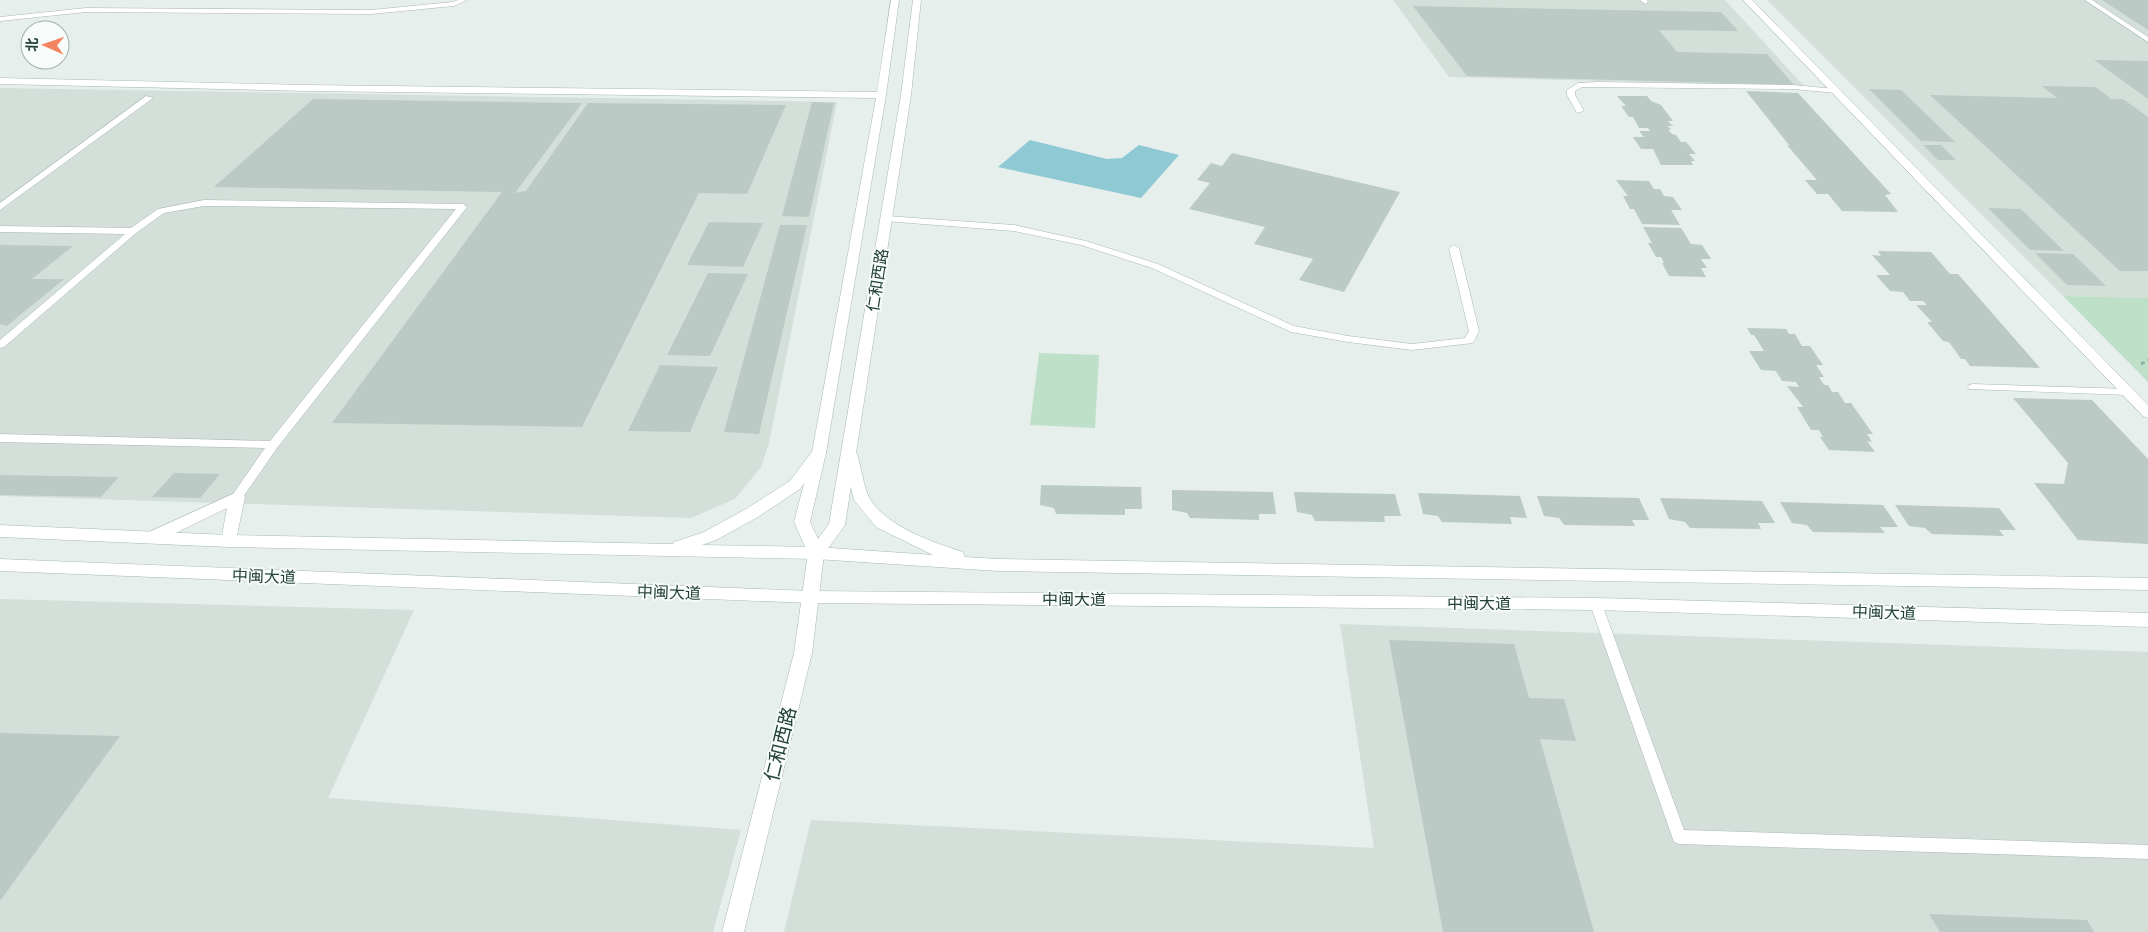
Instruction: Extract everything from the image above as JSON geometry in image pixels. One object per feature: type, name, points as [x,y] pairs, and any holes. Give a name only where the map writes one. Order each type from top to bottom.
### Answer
[{"type":"street","name":"仁和西路","points":[[816,553],[802,522],[819,453],[881,95],[895,0]]},
{"type":"street","name":"仁和西路","points":[[733,932],[803,653],[816,553],[837,525],[850,454],[906,95],[917,0]]},
{"type":"street","points":[[1747,0],[2148,413]]},
{"type":"street","points":[[0,81],[296,88],[881,95]]},
{"type":"street","points":[[668,550],[710,536],[752,513],[795,485],[819,453]]},
{"type":"street","points":[[850,454],[862,500],[882,524],[942,552],[998,565]]},
{"type":"street","points":[[153,537],[237,497]]},
{"type":"street","points":[[229,541],[237,497]]},
{"type":"street","name":"中闽大道","points":[[0,532],[229,541],[816,553],[998,565],[2148,584]]},
{"type":"street","name":"中闽大道","points":[[0,565],[810,597],[1596,604],[2148,620]]},
{"type":"lane","points":[[0,19],[86,10],[371,12],[454,4],[464,0]]},
{"type":"lane","points":[[2088,0],[2148,40]]},
{"type":"lane","points":[[1580,111],[1571,95],[1571,90],[1581,85],[1793,87],[1836,92]]},
{"type":"lane","points":[[0,207],[149,98]]},
{"type":"lane","points":[[0,345],[133,231],[161,211],[204,202],[463,207],[273,445],[237,497]]},
{"type":"lane","points":[[887,219],[1014,228],[1083,243],[1155,266],[1292,329],[1348,339],[1412,347],[1469,341],[1474,331],[1454,248]]},
{"type":"lane","points":[[0,229],[133,231]]},
{"type":"lane","points":[[1973,387],[2128,392]]},
{"type":"lane","points":[[0,438],[273,445]]},
{"type":"lane","points":[[1596,604],[1679,837],[2148,852]]},
{"type":"path","points":[[2140,364],[2148,360]]},
{"type":"shaded area","points":[[1393,0],[1725,0],[1804,86],[1449,77]]},
{"type":"shaded area","points":[[1767,0],[2148,0],[2148,298],[2063,296]]},
{"type":"shaded area","points":[[0,88],[837,102],[769,443],[761,467],[735,499],[691,518],[0,496]]},
{"type":"shaded area","points":[[0,599],[414,610],[328,798],[741,830],[713,932],[0,932]]},
{"type":"shaded area","points":[[1340,624],[2148,652],[2148,932],[784,932],[811,820],[1374,848]]},
{"type":"green space","points":[[2063,296],[2148,298],[2148,382]]},
{"type":"green space","points":[[1039,353],[1099,355],[1095,428],[1030,425]]},
{"type":"water","points":[[1030,140],[1107,159],[1122,158],[1139,145],[1179,155],[1141,198],[998,167]]},
{"type":"building","points":[[2102,0],[2148,0],[2148,30]]},
{"type":"building","points":[[1413,6],[1721,12],[1738,31],[1659,30],[1677,52],[1767,54],[1794,85],[1467,76]]},
{"type":"building","points":[[2094,60],[2148,61],[2148,99]]},
{"type":"building","points":[[2042,86],[2096,87],[2111,99],[2123,99],[2148,117],[2148,271],[2120,271],[1930,95],[2057,98]]},
{"type":"building","points":[[1869,89],[1901,90],[1955,142],[1921,141]]},
{"type":"building","points":[[1746,91],[1798,93],[1891,194],[1885,195],[1898,212],[1842,211],[1828,194],[1817,194],[1805,180],[1817,180],[1787,145],[1789,145]]},
{"type":"building","points":[[1617,96],[1647,96],[1651,101],[1661,105],[1673,121],[1668,121],[1673,126],[1668,126],[1671,130],[1668,130],[1676,135],[1681,142],[1686,142],[1696,154],[1689,154],[1695,161],[1691,161],[1693,165],[1661,165],[1653,149],[1641,149],[1633,137],[1644,137],[1639,131],[1650,131],[1648,128],[1639,128],[1633,117],[1629,117],[1621,106],[1626,106]]},
{"type":"building","points":[[313,99],[582,103],[515,193],[526,191],[588,103],[786,105],[747,194],[699,193],[582,427],[332,423],[502,192],[214,187]]},
{"type":"building","points":[[812,102],[834,103],[809,217],[782,216]]},
{"type":"building","points":[[1923,145],[1941,145],[1956,160],[1938,160]]},
{"type":"building","points":[[1232,153],[1400,192],[1344,292],[1299,280],[1313,259],[1254,244],[1265,227],[1189,209],[1210,183],[1197,180],[1211,163],[1222,166]]},
{"type":"building","points":[[1616,180],[1649,181],[1654,189],[1660,189],[1664,196],[1673,197],[1682,210],[1671,210],[1680,225],[1642,224],[1634,209],[1630,209],[1623,196],[1628,196]]},
{"type":"building","points":[[1988,208],[2021,209],[2064,251],[2030,250]]},
{"type":"building","points":[[709,222],[763,223],[743,267],[687,265]]},
{"type":"building","points":[[780,225],[807,225],[759,434],[724,432]]},
{"type":"building","points":[[1643,227],[1681,228],[1691,244],[1702,245],[1711,259],[1701,259],[1707,268],[1701,268],[1706,277],[1669,276],[1661,257],[1656,257],[1648,243],[1652,243]]},
{"type":"building","points":[[0,245],[73,246],[32,279],[64,279],[7,326],[0,324]]},
{"type":"building","points":[[1878,251],[1931,252],[1950,274],[1958,274],[2040,368],[1970,366],[1965,359],[1961,359],[1949,342],[1943,341],[1927,322],[1932,322],[1916,305],[1927,305],[1923,301],[1910,301],[1903,292],[1890,291],[1876,275],[1890,275],[1872,255],[1881,256]]},
{"type":"building","points":[[2035,253],[2073,254],[2106,286],[2067,285]]},
{"type":"building","points":[[708,273],[748,274],[710,356],[667,355]]},
{"type":"building","points":[[1747,328],[1786,329],[1789,334],[1795,334],[1802,346],[1810,346],[1823,365],[1816,365],[1824,377],[1819,377],[1824,385],[1828,385],[1832,392],[1838,392],[1845,403],[1851,403],[1873,434],[1867,434],[1872,442],[1867,441],[1875,452],[1829,450],[1820,437],[1823,437],[1819,430],[1811,430],[1797,407],[1803,407],[1787,386],[1799,387],[1796,382],[1782,381],[1776,371],[1761,370],[1749,351],[1764,351]]},
{"type":"building","points":[[660,365],[718,367],[690,432],[628,431]]},
{"type":"building","points":[[2013,398],[2092,400],[2148,459],[2148,544],[2078,540],[2034,483],[2064,484],[2068,463]]},
{"type":"building","points":[[174,473],[220,474],[200,498],[152,497]]},
{"type":"building","points":[[0,475],[119,477],[101,497],[0,495]]},
{"type":"building","points":[[1041,485],[1141,487],[1142,509],[1125,509],[1125,515],[1056,514],[1054,508],[1040,505]]},
{"type":"building","points":[[1172,490],[1273,492],[1276,514],[1259,514],[1259,520],[1190,518],[1187,513],[1172,510]]},
{"type":"building","points":[[1294,492],[1395,494],[1401,516],[1384,516],[1385,522],[1315,521],[1312,515],[1297,512]]},
{"type":"building","points":[[1418,493],[1520,496],[1527,518],[1510,517],[1512,524],[1442,522],[1438,516],[1423,514]]},
{"type":"building","points":[[1537,496],[1639,498],[1649,520],[1632,520],[1635,526],[1564,525],[1559,518],[1544,516]]},
{"type":"building","points":[[1660,498],[1762,501],[1775,523],[1758,523],[1761,529],[1690,528],[1685,522],[1669,519]]},
{"type":"building","points":[[1780,502],[1883,505],[1898,527],[1880,527],[1885,533],[1813,532],[1807,525],[1792,523]]},
{"type":"building","points":[[1895,505],[1999,508],[2016,530],[1999,530],[2004,536],[1932,534],[1925,528],[1909,526]]},
{"type":"building","points":[[1389,640],[1514,644],[1529,698],[1564,699],[1576,741],[1540,739],[1594,932],[1443,932]]},
{"type":"building","points":[[0,733],[120,736],[0,901]]},
{"type":"building","points":[[1929,914],[2087,920],[2094,932],[1940,932]]}]
